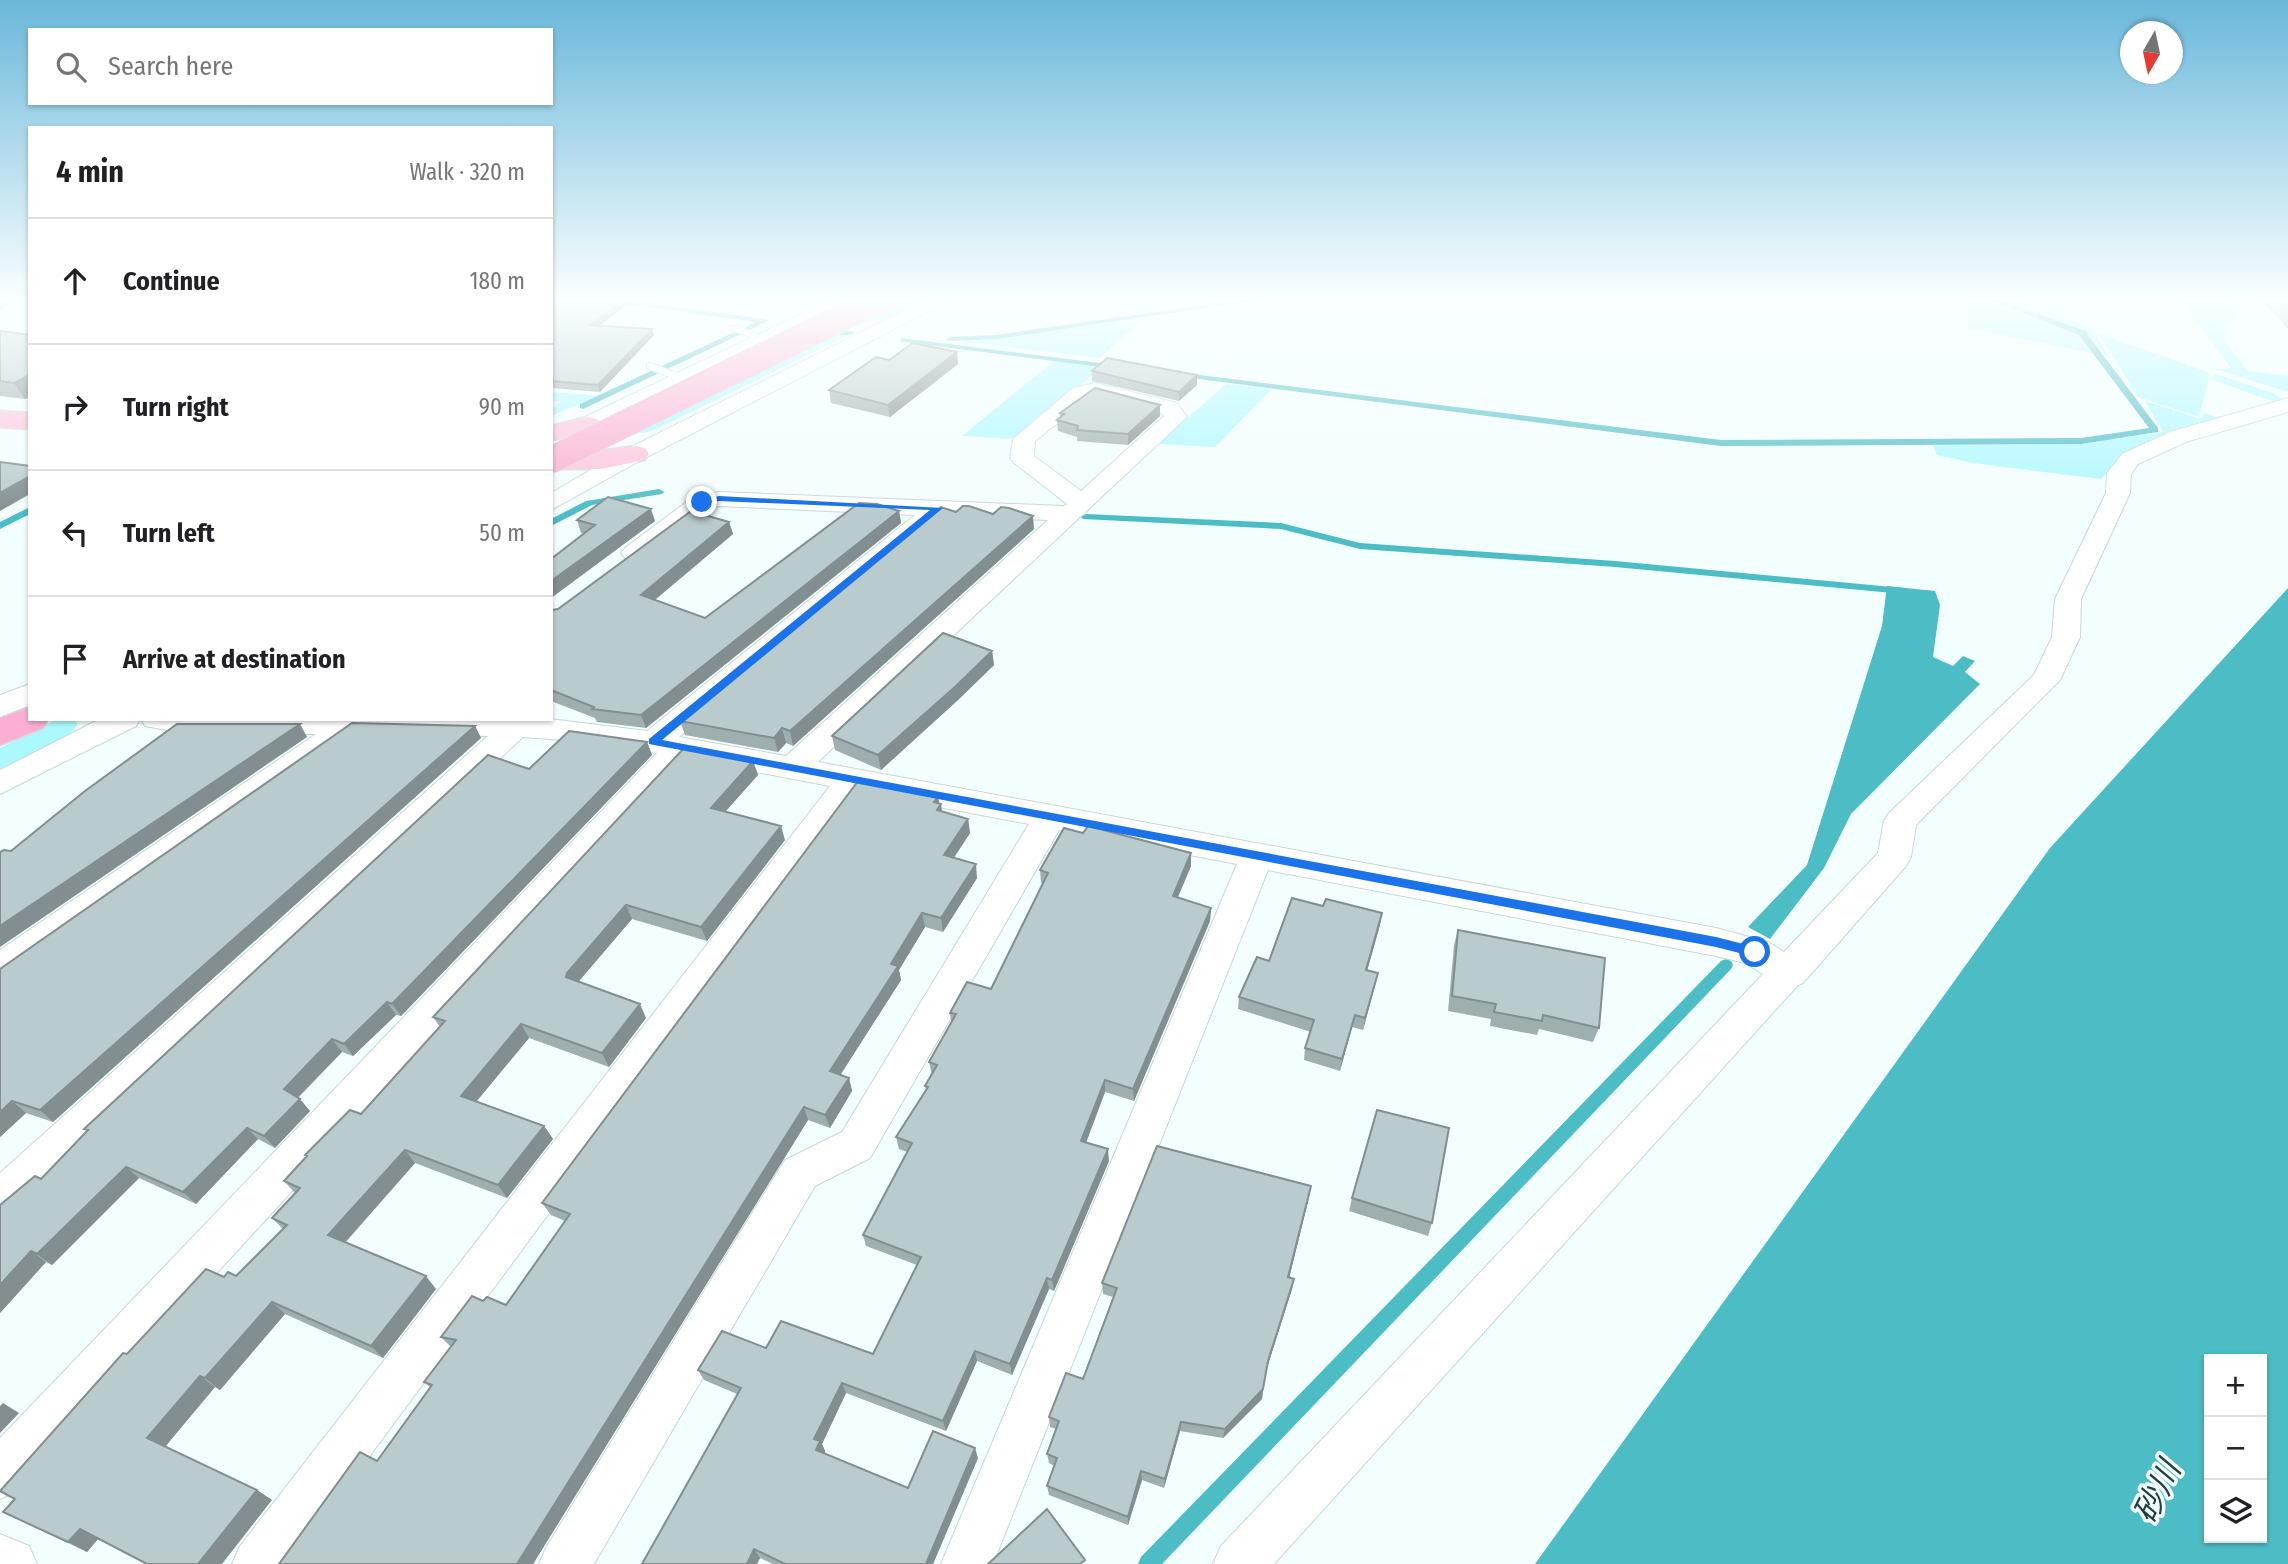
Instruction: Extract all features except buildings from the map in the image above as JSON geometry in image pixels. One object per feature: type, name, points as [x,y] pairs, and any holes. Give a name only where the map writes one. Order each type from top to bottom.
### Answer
[{"type":"highway","points":[[565,467],[747,370]]},
{"type":"highway","points":[[0,733],[23,698]]},
{"type":"main road","points":[[0,419],[28,421]]},
{"type":"main road","points":[[553,434],[587,425]]},
{"type":"main road","points":[[0,439],[28,440]]},
{"type":"main road","points":[[553,454],[565,467],[635,454]]},
{"type":"street","points":[[553,441],[682,379],[694,370]]},
{"type":"street","points":[[635,454],[803,370]]},
{"type":"street","points":[[793,768],[1077,509],[1176,417],[1169,408],[1094,389],[1081,393],[1024,439],[1022,458],[1077,509]]},
{"type":"street","points":[[1239,1564],[1790,973],[1894,857],[1900,821],[2046,680],[2066,637],[2068,599],[2118,493],[2119,473],[2130,459],[2178,438],[2288,405]]},
{"type":"street","points":[[553,498],[565,467]]},
{"type":"street","points":[[616,566],[702,502],[719,499],[938,508],[1077,509]]},
{"type":"street","points":[[0,1475],[667,744],[938,508]]},
{"type":"street","points":[[0,707],[23,698]]},
{"type":"street","points":[[0,783],[121,721]]},
{"type":"street","points":[[169,721],[194,725],[348,726],[408,721],[576,731],[667,744],[1716,942],[1755,952],[1790,973]]},
{"type":"street","points":[[0,969],[348,726]]},
{"type":"street","points":[[0,1200],[516,727]]},
{"type":"street","points":[[258,1564],[853,779]]},
{"type":"street","points":[[565,1564],[800,1173],[856,1145],[1051,816]]},
{"type":"street","points":[[967,1564],[1258,854]]},
{"type":"street","points":[[0,1560],[11,1564]]},
{"type":"lane","points":[[659,370],[682,379]]},
{"type":"shaded area","points":[[757,370],[777,370],[654,430],[644,433],[633,431]]},
{"type":"shaded area","points":[[1043,370],[1098,370],[1017,439],[962,436]]},
{"type":"shaded area","points":[[2121,370],[2202,370],[2210,373],[2199,417],[2138,397]]},
{"type":"shaded area","points":[[2218,370],[2247,370],[2288,376],[2288,392]]},
{"type":"shaded area","points":[[2214,373],[2275,394],[2282,400],[2275,402],[2213,380]]},
{"type":"shaded area","points":[[1226,384],[1272,389],[1215,447],[1158,444]]},
{"type":"shaded area","points":[[553,392],[599,396],[553,415],[553,408],[561,402],[553,401]]},
{"type":"shaded area","points":[[2145,401],[2201,419],[2205,413],[2221,419],[2171,433],[2129,450],[2101,479],[1973,463],[1937,455],[1933,445],[2076,442],[2163,432]]},
{"type":"shaded area","points":[[53,721],[74,721],[78,724],[61,744],[0,775],[0,748]]},
{"type":"water","points":[[1887,586],[1935,591],[1940,605],[1933,657],[1953,666],[1963,656],[1975,661],[1965,672],[1980,684],[1851,814],[1824,868],[1770,939],[1748,927],[1807,865],[1882,626]]},
{"type":"water","name":"砂川","points":[[2288,588],[2288,1564],[1535,1564],[2050,848]]},
{"type":"waterway","points":[[583,406],[660,370]]},
{"type":"waterway","points":[[1183,375],[1721,443],[2081,441],[2155,430],[2110,370]]},
{"type":"waterway","points":[[553,522],[589,503],[659,492]]},
{"type":"waterway","points":[[0,526],[28,511]]},
{"type":"waterway","points":[[1086,517],[1281,526],[1360,546],[1615,564],[1903,591]]},
{"type":"waterway","points":[[1148,1564],[1726,965]]},
{"type":"route","points":[[702,502],[719,499],[938,508],[653,741],[1258,854],[1716,942],[1755,952]]}]
